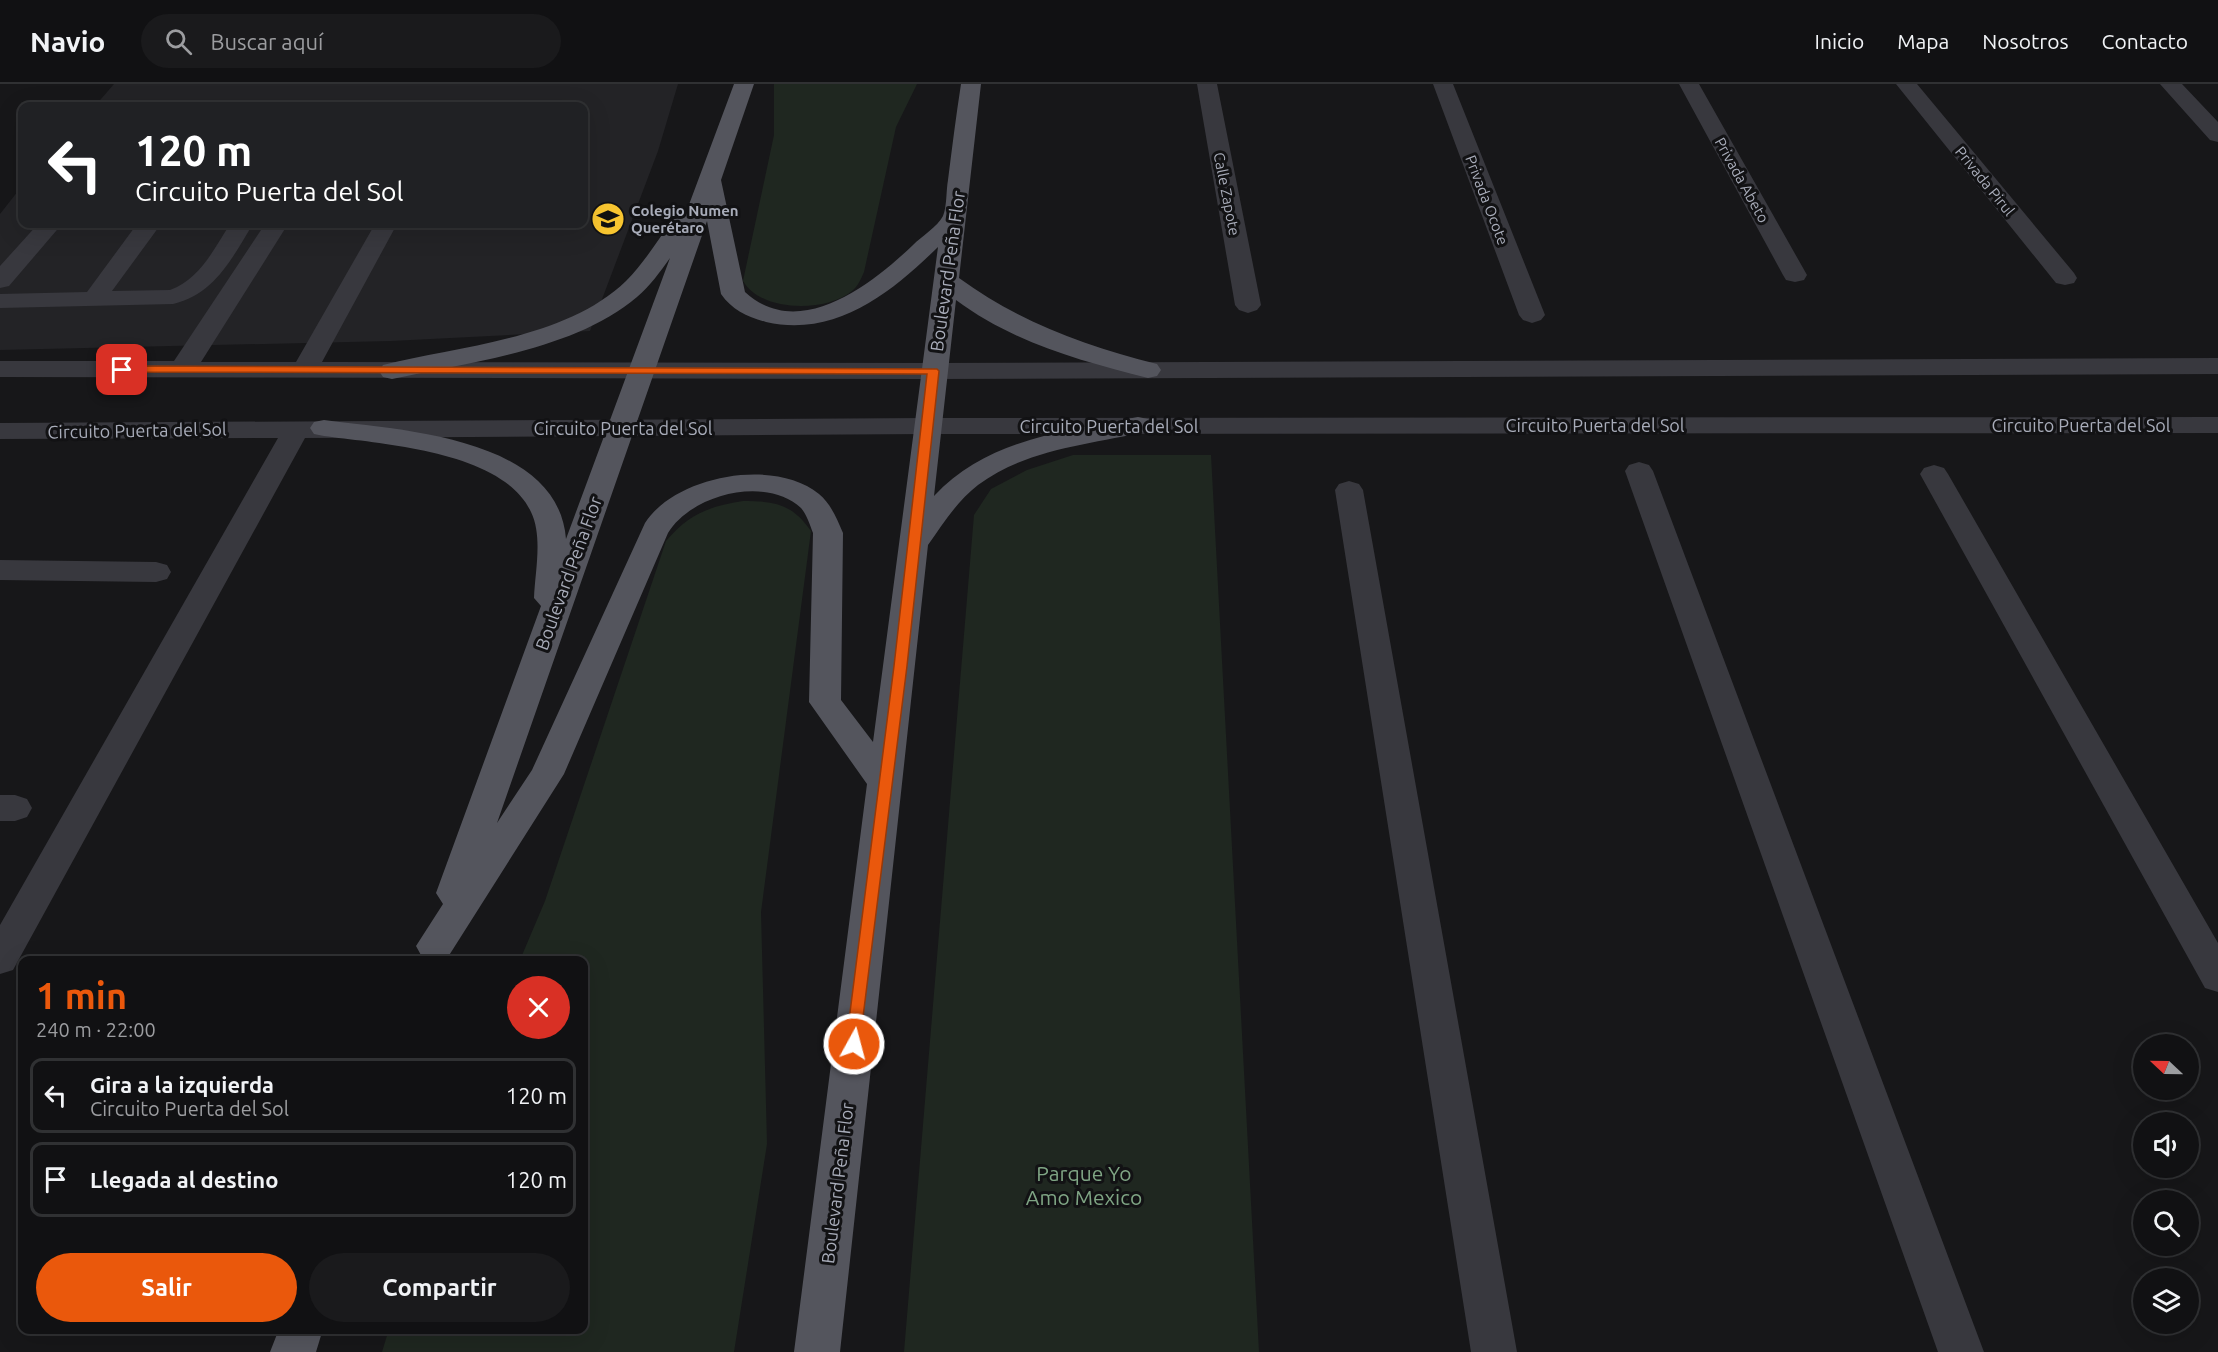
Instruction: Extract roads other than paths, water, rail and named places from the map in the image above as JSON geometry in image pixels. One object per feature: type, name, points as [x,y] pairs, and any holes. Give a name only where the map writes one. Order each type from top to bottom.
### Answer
[{"type":"main road","name":"Boulevard Peña Flor","points":[[433,953],[744,84]]},
{"type":"main road","name":"Boulevard Peña Flor","points":[[817,1352],[933,371],[975,87]]},
{"type":"main road","points":[[708,184],[732,294],[744,307],[766,315],[792,319],[817,317],[845,308],[866,296],[954,219]]},
{"type":"main road","points":[[392,371],[513,343],[562,328],[598,311],[627,293],[649,269],[708,184]]},
{"type":"main road","points":[[946,280],[974,302],[1009,323],[1050,342],[1148,370]]},
{"type":"main road","points":[[914,544],[948,496],[987,465],[1029,447],[1138,426]]},
{"type":"main road","points":[[310,428],[465,451],[497,464],[528,485],[546,511],[551,537],[548,630]]},
{"type":"main road","points":[[433,953],[547,774],[652,533],[665,515],[691,498],[722,486],[751,483],[781,488],[806,498],[822,515],[828,533],[825,702],[885,783]]},
{"type":"main road","points":[[293,1352],[299,1334]]},
{"type":"street","name":"Calle Zapote","points":[[1207,84],[1248,305]]},
{"type":"street","name":"Privada Ocote","points":[[1443,84],[1532,315]]},
{"type":"street","name":"Privada Abeto","points":[[1689,84],[1795,275]]},
{"type":"street","name":"Privada Pirul","points":[[1906,84],[2065,279]]},
{"type":"street","points":[[2170,84],[2218,135]]},
{"type":"street","points":[[0,281],[46,228]]},
{"type":"street","points":[[94,299],[146,228]]},
{"type":"street","points":[[0,301],[173,297],[194,289],[202,282],[239,228]]},
{"type":"street","points":[[182,370],[273,228]]},
{"type":"street","points":[[304,370],[384,228]]},
{"type":"street","points":[[0,369],[933,371],[2218,366]]},
{"type":"street","name":"Circuito Puerta del Sol","points":[[0,431],[928,426],[2218,425]]},
{"type":"street","points":[[0,959],[310,428]]},
{"type":"street","points":[[1639,471],[1961,1352]]},
{"type":"street","points":[[1934,474],[2218,977]]},
{"type":"street","points":[[1349,490],[1494,1352]]},
{"type":"street","points":[[0,570],[156,572]]},
{"type":"place","name":"Colegio Numen Querétaro","points":[[608,219]]},
{"type":"park label","name":"Parque Yo Amo Mexico","points":[[1084,1185]]}]
